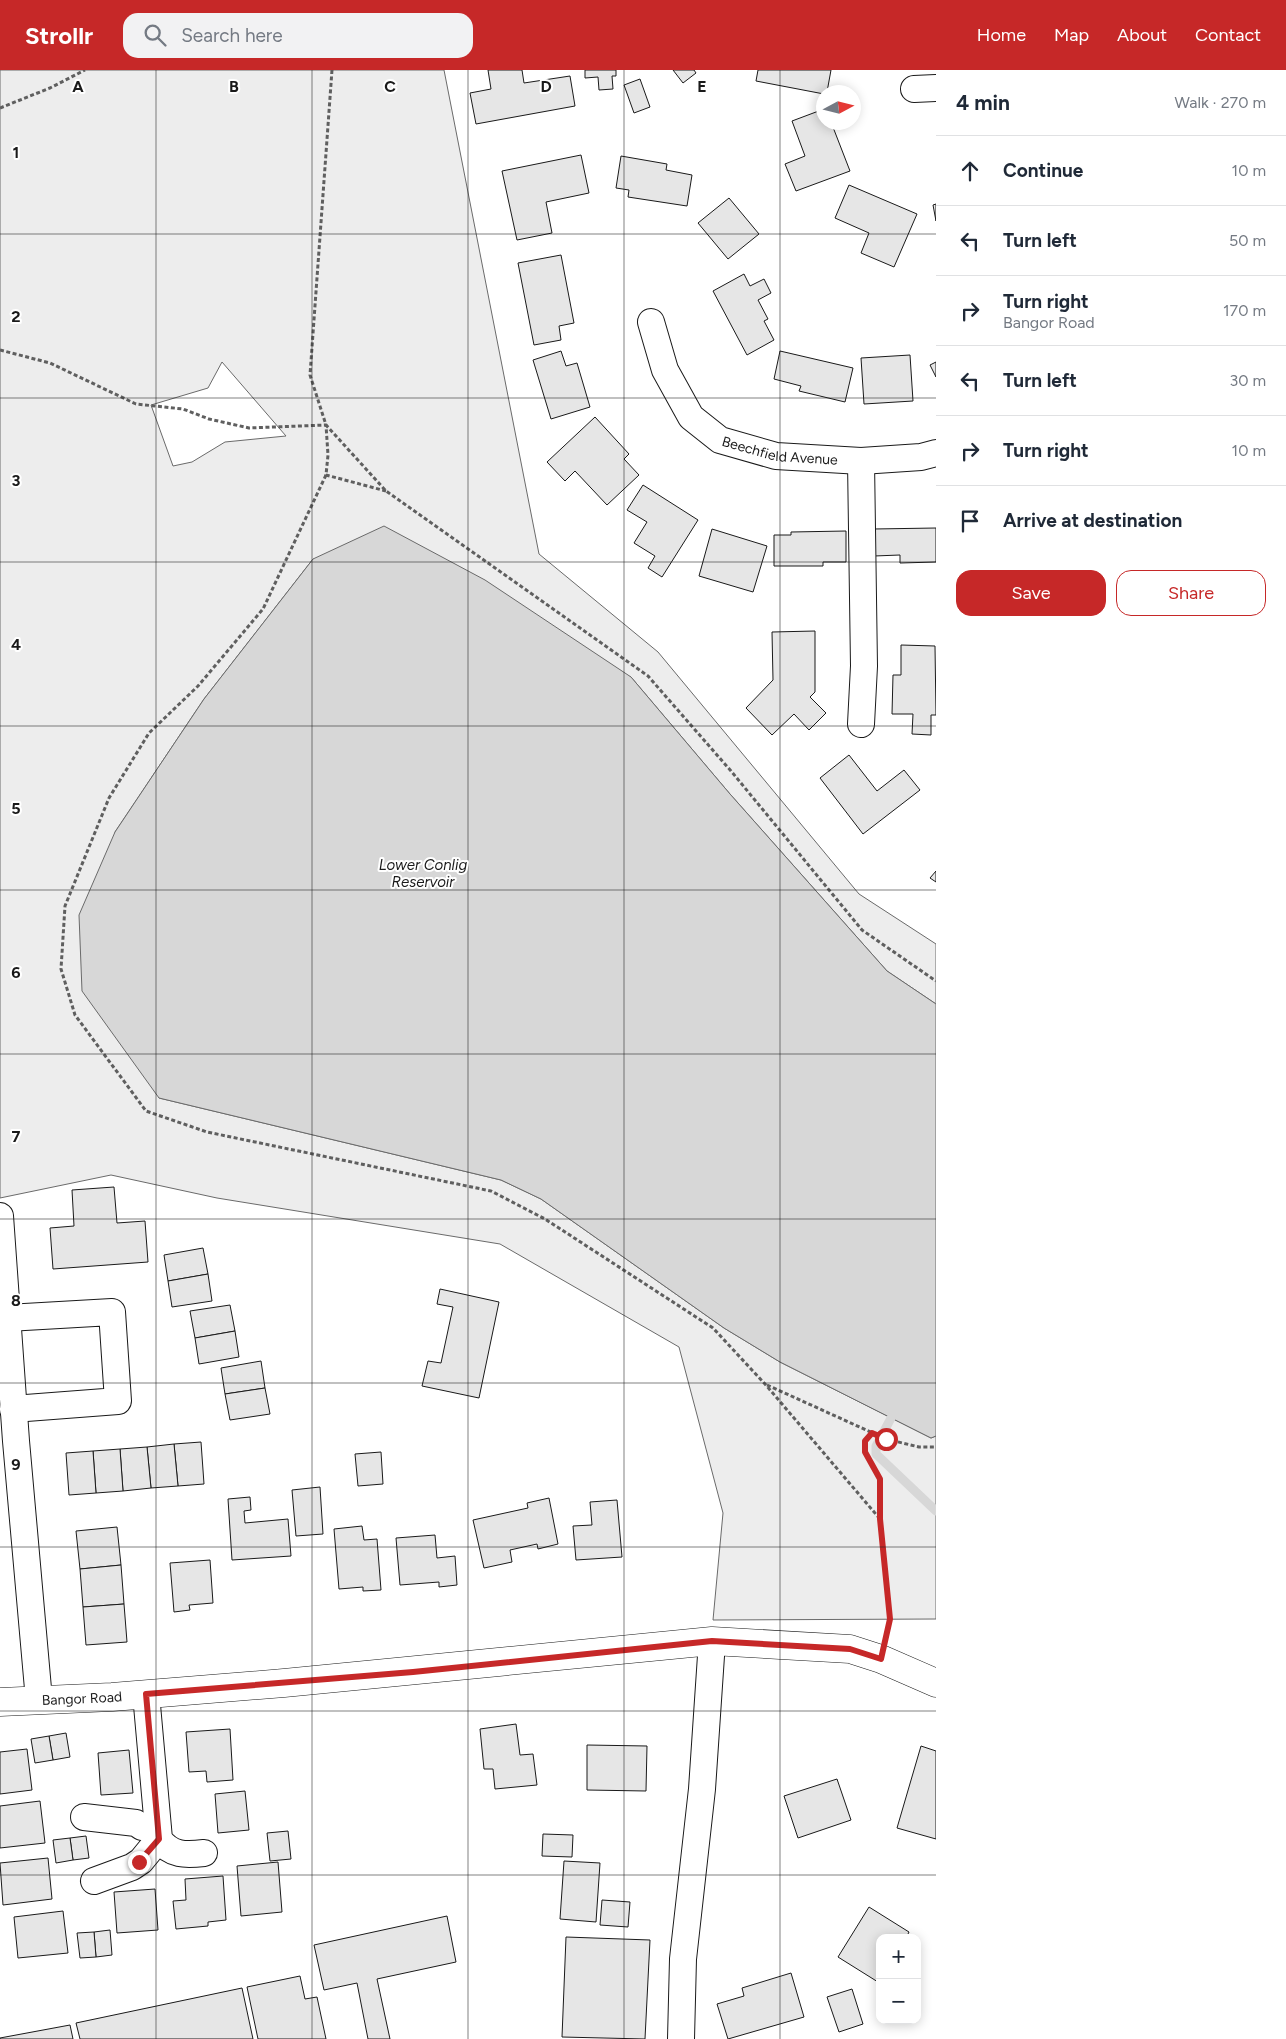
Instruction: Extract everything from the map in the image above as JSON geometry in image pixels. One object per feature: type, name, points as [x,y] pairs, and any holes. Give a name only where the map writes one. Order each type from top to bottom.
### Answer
[{"type":"street","name":"Beechfield Avenue","points":[[651,322],[665,370],[691,417],[720,440],[776,456],[861,461],[921,457],[936,453]]},
{"type":"street","points":[[861,461],[864,666],[861,724]]},
{"type":"street","points":[[0,1216],[13,1409],[8,1442],[39,1700]]},
{"type":"street","points":[[7,1318],[112,1312],[118,1401],[13,1409]]},
{"type":"street","points":[[681,2039],[683,1959],[702,1789],[712,1641]]},
{"type":"street","name":"Bangor Road","points":[[0,1702],[146,1694],[413,1672],[712,1641],[850,1649],[881,1659],[936,1683]]},
{"type":"street","points":[[94,1881],[132,1867],[141,1861],[158,1835],[146,1694]]},
{"type":"street","points":[[84,1817],[136,1823],[158,1835],[173,1852],[204,1853]]},
{"type":"path","points":[[0,108],[50,88],[85,70]]},
{"type":"path","points":[[332,70],[310,375],[326,425],[328,455],[326,475],[263,610],[198,686],[149,733],[109,798],[65,906],[61,969],[75,1015],[146,1111],[207,1132],[491,1190],[545,1219],[713,1328],[765,1384],[880,1519]]},
{"type":"path","points":[[0,350],[50,363],[136,404],[183,409],[209,419],[249,428],[326,425],[386,491],[648,676],[737,779],[862,930],[936,981]]},
{"type":"path","points":[[326,475],[386,491]]},
{"type":"path","points":[[765,1384],[886,1439],[920,1447],[936,1447]]},
{"type":"path","points":[[874,1434],[865,1441],[865,1452],[880,1479],[880,1519],[890,1619],[881,1659]]},
{"type":"shaded area","points":[[0,70],[444,70],[539,554],[658,652],[859,894],[936,944],[936,1004],[887,971],[730,794],[631,677],[313,559],[204,699],[115,832],[159,1098],[501,1180],[541,1199],[724,1328],[780,1362],[931,1438],[936,1436],[936,1619],[713,1620],[723,1513],[679,1347],[500,1244],[217,1198],[111,1175],[0,1198]],"holes":[[[222,362],[286,436],[225,442],[192,462],[173,466],[151,405],[208,388]]]},
{"type":"water","name":"Lower Conlig Reservoir","points":[[384,526],[485,580],[631,677],[730,794],[887,971],[936,1004],[936,1436],[931,1438],[780,1362],[724,1328],[541,1199],[501,1180],[159,1098],[82,991],[79,915],[115,832],[204,699],[313,559]]},
{"type":"building","points":[[488,70],[522,70],[524,83],[570,76],[575,106],[476,124],[470,93],[491,89]]},
{"type":"building","points":[[585,70],[616,70],[616,76],[612,76],[613,89],[599,90],[598,77],[585,78]]},
{"type":"building","points":[[673,70],[694,70],[696,73],[683,83]]},
{"type":"building","points":[[758,70],[831,70],[828,85],[816,85],[816,92],[756,81]]},
{"type":"building","points":[[640,79],[650,107],[634,113],[624,85]]},
{"type":"building","points":[[816,112],[816,130],[834,130],[850,171],[796,191],[785,164],[805,156],[792,121]]},
{"type":"building","points":[[581,155],[589,193],[546,202],[552,233],[517,240],[502,171]]},
{"type":"building","points":[[621,156],[667,164],[666,170],[692,175],[687,206],[628,197],[629,190],[616,188]]},
{"type":"building","points":[[849,185],[917,214],[894,267],[861,253],[869,233],[835,218]]},
{"type":"building","points":[[729,198],[759,234],[728,259],[698,223]]},
{"type":"building","points":[[936,204],[936,221],[933,205]]},
{"type":"building","points":[[561,255],[574,323],[559,326],[561,340],[534,345],[518,263]]},
{"type":"building","points":[[744,274],[750,286],[764,279],[771,293],[758,300],[768,319],[764,321],[774,340],[747,355],[713,291]]},
{"type":"building","points":[[561,351],[566,366],[577,363],[590,407],[551,419],[533,360]]},
{"type":"building","points":[[780,351],[853,368],[845,402],[799,391],[801,386],[774,379]]},
{"type":"building","points":[[910,355],[913,401],[864,404],[861,358]]},
{"type":"building","points":[[936,362],[936,377],[930,365]]},
{"type":"building","points":[[595,417],[629,454],[624,459],[639,475],[607,505],[575,471],[565,481],[547,462]]},
{"type":"building","points":[[643,485],[698,520],[662,577],[648,568],[655,556],[634,543],[647,522],[627,510]]},
{"type":"building","points":[[936,528],[936,562],[900,563],[900,555],[874,556],[873,529]]},
{"type":"building","points":[[712,529],[767,546],[753,592],[699,576]]},
{"type":"building","points":[[846,531],[846,562],[823,562],[823,566],[774,566],[774,535],[791,535],[791,532]]},
{"type":"building","points":[[815,631],[815,692],[810,697],[826,713],[809,730],[794,714],[772,735],[746,708],[773,680],[772,632]]},
{"type":"building","points":[[901,645],[935,646],[936,715],[931,715],[931,735],[912,734],[913,714],[892,714],[893,675],[901,675]]},
{"type":"building","points":[[849,755],[877,791],[904,770],[920,790],[863,834],[820,778]]},
{"type":"building","points":[[936,871],[936,882],[930,878]]},
{"type":"building","points":[[114,1187],[117,1223],[145,1221],[148,1262],[53,1269],[50,1228],[74,1226],[72,1190]]},
{"type":"building","points":[[203,1248],[208,1274],[168,1281],[164,1255]]},
{"type":"building","points":[[208,1274],[212,1301],[172,1307],[168,1281]]},
{"type":"building","points":[[440,1289],[499,1302],[479,1398],[422,1386],[428,1361],[441,1363],[453,1307],[437,1304]]},
{"type":"building","points":[[230,1305],[235,1331],[195,1338],[190,1311]]},
{"type":"building","points":[[235,1331],[239,1357],[199,1364],[195,1338]]},
{"type":"building","points":[[261,1361],[265,1388],[225,1394],[221,1368]]},
{"type":"building","points":[[265,1388],[270,1414],[230,1420],[225,1394]]},
{"type":"building","points":[[201,1442],[204,1484],[178,1486],[174,1444]]},
{"type":"building","points":[[174,1444],[178,1486],[151,1488],[147,1447]]},
{"type":"building","points":[[147,1447],[151,1488],[123,1491],[120,1449]]},
{"type":"building","points":[[120,1449],[123,1491],[96,1493],[93,1451]]},
{"type":"building","points":[[93,1451],[96,1493],[69,1495],[66,1453]]},
{"type":"building","points":[[381,1452],[383,1484],[358,1486],[355,1454]]},
{"type":"building","points":[[320,1487],[323,1534],[296,1536],[292,1490]]},
{"type":"building","points":[[250,1497],[251,1510],[244,1511],[245,1523],[288,1519],[291,1556],[232,1560],[228,1499]]},
{"type":"building","points":[[549,1498],[558,1544],[538,1549],[537,1544],[510,1550],[512,1562],[484,1568],[473,1520],[528,1508],[527,1503]]},
{"type":"building","points":[[617,1500],[622,1557],[576,1560],[573,1526],[592,1525],[590,1502]]},
{"type":"building","points":[[362,1526],[364,1540],[377,1539],[381,1590],[363,1591],[363,1587],[339,1589],[334,1529]]},
{"type":"building","points":[[117,1527],[121,1565],[80,1569],[76,1531]]},
{"type":"building","points":[[435,1535],[437,1558],[455,1556],[457,1585],[439,1587],[439,1582],[400,1585],[396,1538]]},
{"type":"building","points":[[210,1560],[213,1603],[189,1605],[190,1610],[174,1612],[170,1563]]},
{"type":"building","points":[[121,1565],[124,1604],[83,1607],[80,1569]]},
{"type":"building","points":[[124,1604],[127,1642],[86,1645],[83,1607]]},
{"type":"building","points":[[516,1724],[520,1755],[533,1754],[537,1785],[495,1789],[493,1769],[484,1769],[480,1729]]},
{"type":"building","points":[[230,1729],[233,1780],[207,1782],[206,1771],[189,1772],[186,1732]]},
{"type":"building","points":[[66,1733],[70,1757],[53,1760],[49,1736]]},
{"type":"building","points":[[49,1736],[53,1760],[35,1763],[31,1739]]},
{"type":"building","points":[[587,1745],[647,1746],[646,1791],[587,1790]]},
{"type":"building","points":[[921,1746],[936,1751],[936,1839],[897,1828]]},
{"type":"building","points":[[27,1749],[32,1790],[0,1794],[0,1752]]},
{"type":"building","points":[[129,1750],[133,1793],[101,1795],[98,1753]]},
{"type":"building","points":[[837,1779],[851,1820],[798,1838],[784,1796]]},
{"type":"building","points":[[245,1791],[249,1830],[218,1833],[215,1794]]},
{"type":"building","points":[[40,1801],[45,1843],[0,1848],[0,1806]]},
{"type":"building","points":[[288,1831],[291,1859],[270,1861],[267,1833]]},
{"type":"building","points":[[543,1834],[573,1835],[572,1857],[542,1856]]},
{"type":"building","points":[[86,1836],[89,1858],[73,1860],[70,1838]]},
{"type":"building","points":[[70,1838],[73,1860],[56,1863],[53,1840]]},
{"type":"building","points":[[48,1858],[52,1899],[3,1905],[0,1863]]},
{"type":"building","points":[[564,1861],[600,1863],[596,1922],[560,1919]]},
{"type":"building","points":[[278,1862],[282,1912],[241,1916],[237,1866]]},
{"type":"building","points":[[223,1876],[226,1920],[208,1922],[208,1926],[176,1929],[173,1901],[186,1900],[185,1879]]},
{"type":"building","points":[[155,1889],[158,1930],[117,1933],[114,1892]]},
{"type":"building","points":[[602,1900],[630,1902],[628,1927],[600,1925]]},
{"type":"building","points":[[869,1907],[909,1932],[908,1934],[876,1934],[876,1981],[838,1957]]},
{"type":"building","points":[[63,1911],[68,1953],[18,1958],[14,1917]]},
{"type":"building","points":[[447,1916],[456,1962],[377,1979],[390,2039],[368,2039],[357,1983],[324,1990],[314,1945]]},
{"type":"building","points":[[110,1930],[112,1955],[96,1957],[94,1932]]},
{"type":"building","points":[[94,1932],[96,1957],[80,1958],[77,1933]]},
{"type":"building","points":[[566,1937],[650,1940],[645,2039],[562,2037]]},
{"type":"building","points":[[791,1973],[804,2017],[728,2039],[717,2004],[744,1996],[742,1988]]},
{"type":"building","points":[[300,1976],[305,1999],[317,1997],[326,2039],[258,2039],[247,1987]]},
{"type":"building","points":[[242,1988],[253,2039],[80,2039],[76,2023]]},
{"type":"building","points":[[852,1989],[863,2024],[839,2032],[827,1997]]},
{"type":"building","points":[[70,2025],[73,2039],[0,2039],[0,2038]]},
{"type":"waterway","points":[[891,1418],[876,1446],[876,1454],[936,1511]]},
{"type":"route","points":[[139,1862],[159,1839],[146,1694],[413,1672],[712,1641],[850,1649],[881,1659],[890,1619],[880,1519],[880,1479],[865,1452],[865,1441],[872,1433],[886,1439]]}]
